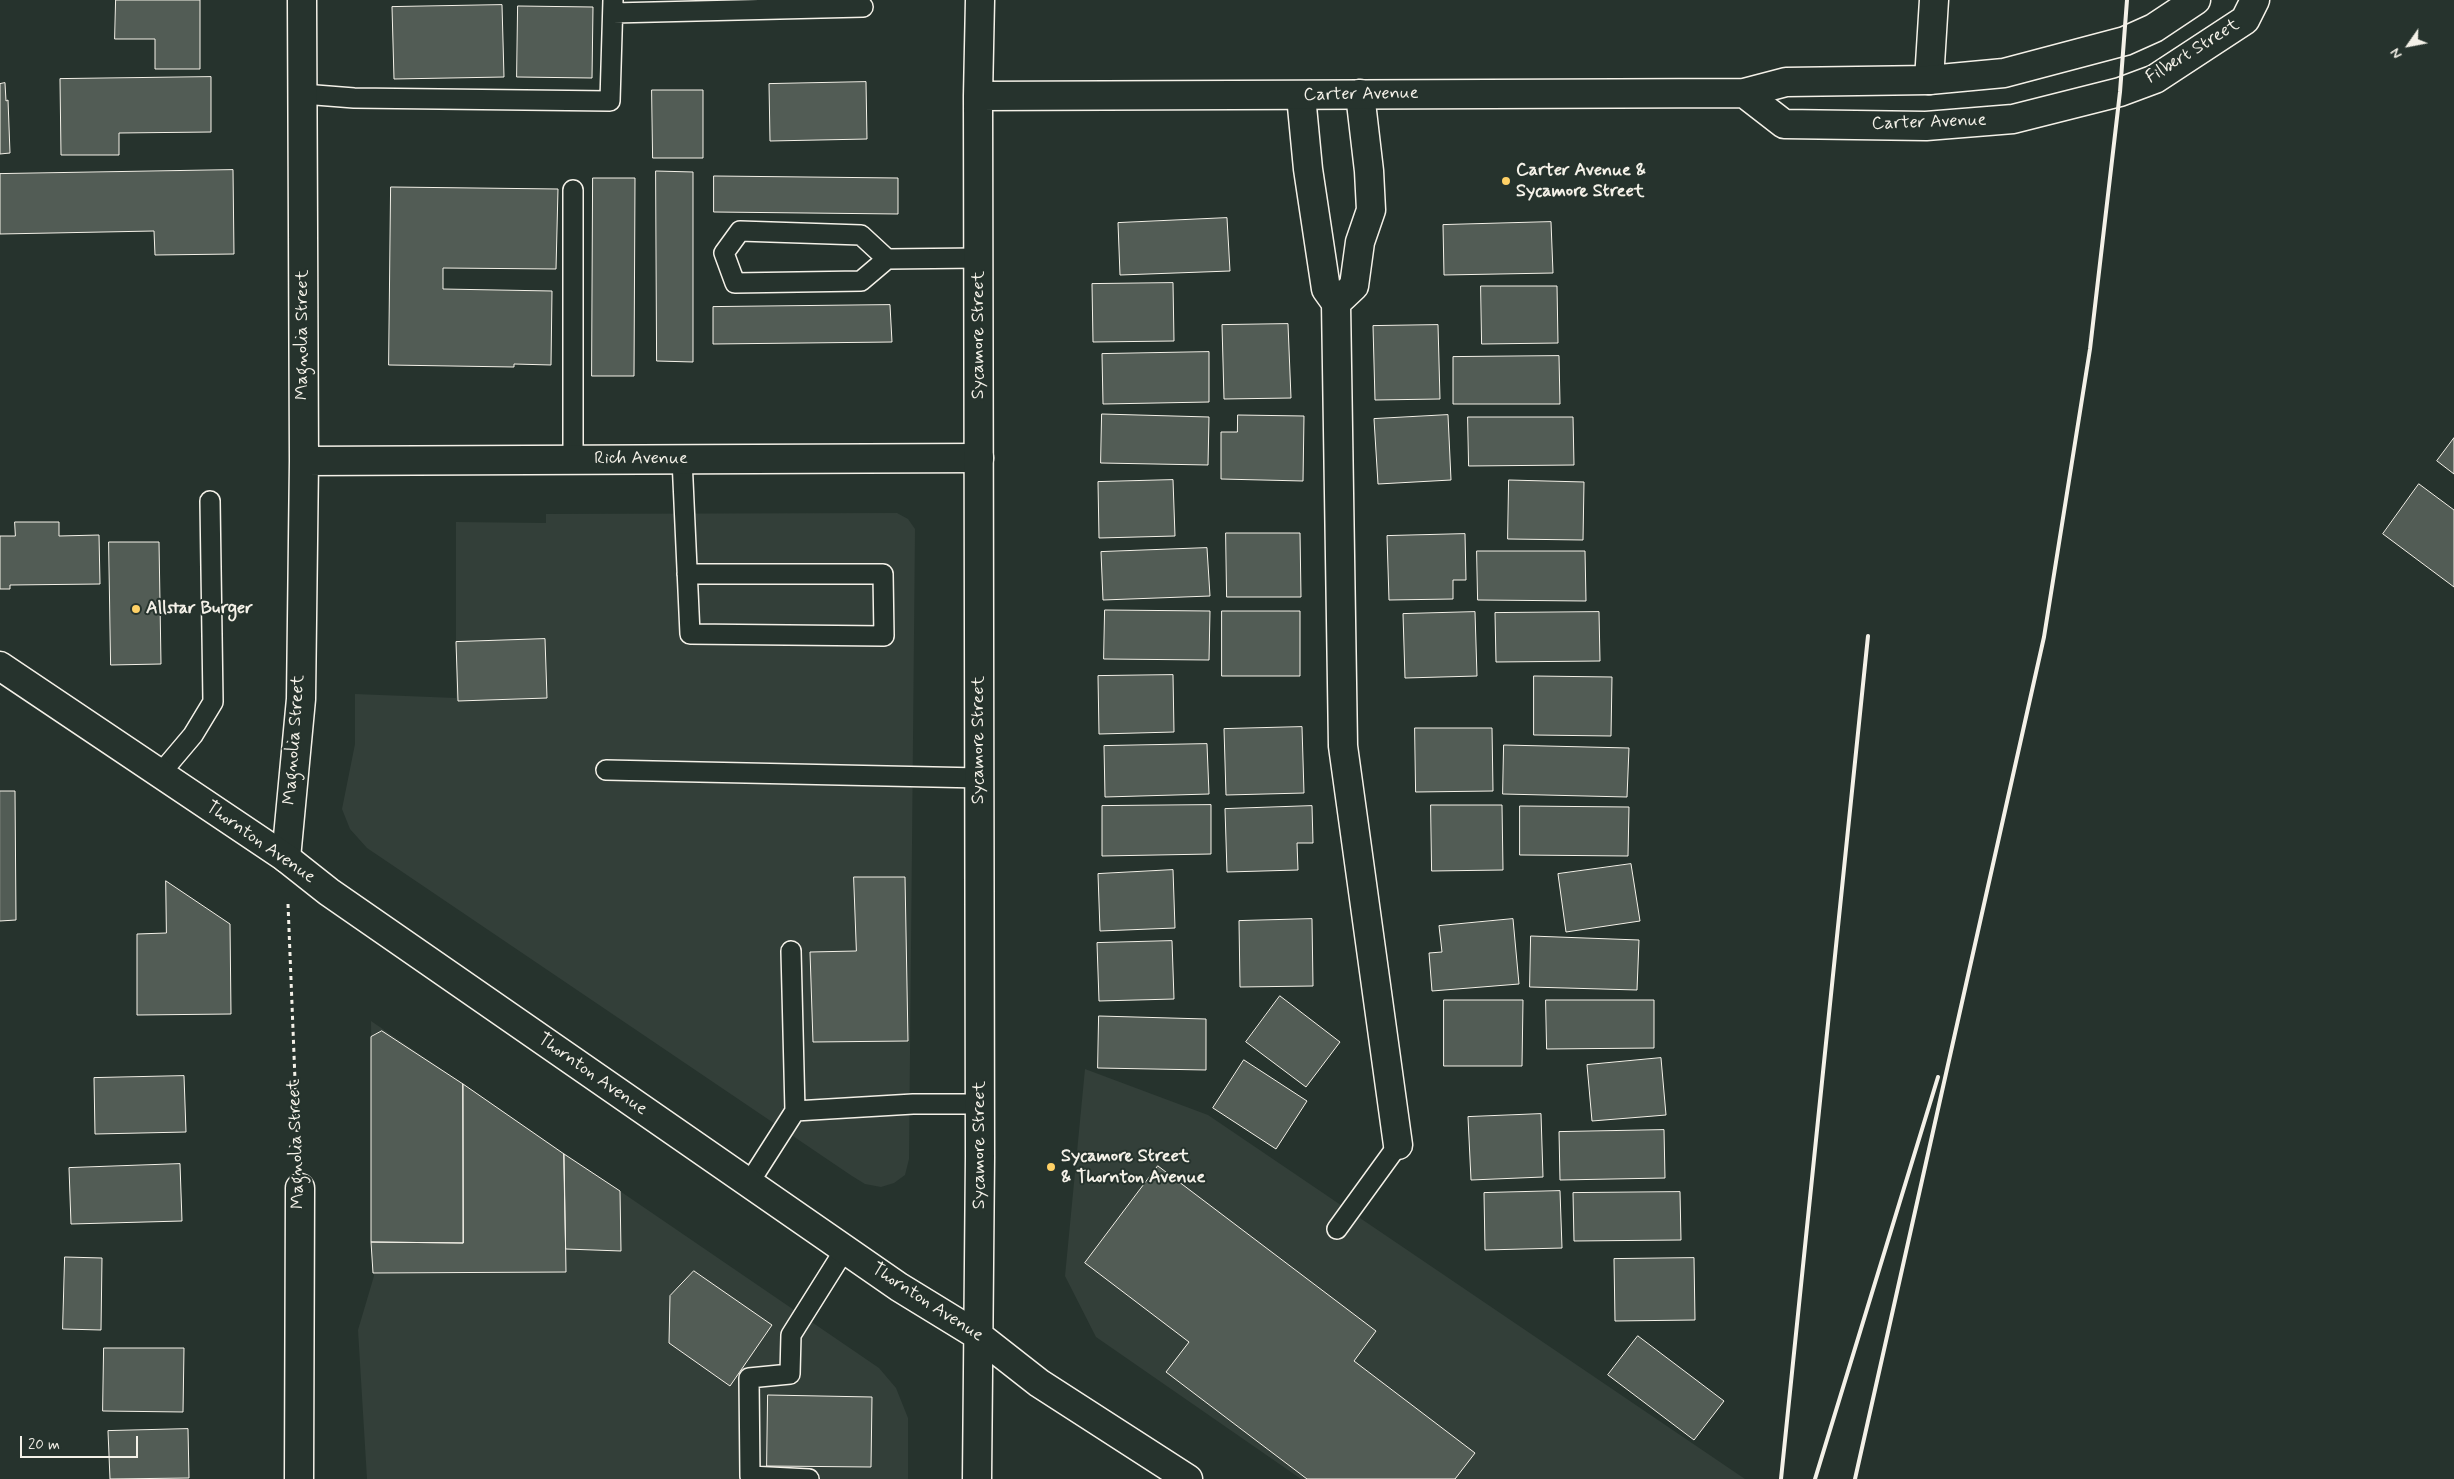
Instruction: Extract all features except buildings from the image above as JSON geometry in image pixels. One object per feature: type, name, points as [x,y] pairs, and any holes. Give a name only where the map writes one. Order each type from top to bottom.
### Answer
[{"type":"street","name":"Magnolia Street","points":[[286,858],[301,699],[304,461],[302,0]]},
{"type":"street","name":"Sycamore Street","points":[[977,1479],[980,1104],[978,96],[980,0]]},
{"type":"street","points":[[1929,80],[1934,0]]},
{"type":"street","name":"Carter Avenue","points":[[978,96],[1744,93],[1786,82],[1929,80],[2004,73],[2125,41],[2154,28],[2196,0]]},
{"type":"street","name":"Filbert Street","points":[[2120,92],[2155,79],[2245,20],[2255,0]]},
{"type":"street","name":"Carter Avenue","points":[[1744,93],[1784,124],[1926,126],[2012,119],[2120,92]]},
{"type":"street","points":[[1336,303],[1354,286],[1360,242],[1370,210],[1369,170],[1360,94]]},
{"type":"street","points":[[1301,96],[1308,170],[1326,289],[1336,303],[1343,746],[1398,1144]]},
{"type":"street","name":"Rich Avenue","points":[[304,461],[979,458]]},
{"type":"street","name":"Thornton Avenue","points":[[0,666],[286,858],[346,903],[899,1287],[979,1336],[1039,1383],[1188,1479]]},
{"type":"street","name":"Magnolia Street","points":[[299,1479],[300,1188]]},
{"type":"lane","points":[[303,94],[354,98],[610,101],[613,7],[863,7]]},
{"type":"lane","points":[[573,190],[573,460]]},
{"type":"lane","points":[[887,260],[861,235],[740,231],[724,253],[735,282],[862,281],[887,260],[978,258]]},
{"type":"lane","points":[[682,459],[687,574],[690,634],[884,636],[883,574],[687,574]]},
{"type":"lane","points":[[160,774],[193,734],[213,702],[210,501]]},
{"type":"lane","points":[[606,770],[980,778]]},
{"type":"lane","points":[[749,1183],[795,1111],[791,951]]},
{"type":"lane","points":[[795,1111],[913,1104],[980,1104]]},
{"type":"lane","points":[[1337,1229],[1398,1144]]},
{"type":"lane","points":[[809,1479],[750,1476],[748,1378],[790,1374],[791,1335],[845,1249]]},
{"type":"path","name":"Magnolia Street","points":[[286,858],[300,1188]]},
{"type":"shaded area","points":[[897,513],[908,519],[915,529],[909,1159],[905,1175],[894,1183],[881,1187],[865,1184],[852,1176],[367,848],[350,829],[342,809],[355,744],[355,694],[456,698],[456,522],[546,523],[546,514]]},
{"type":"shaded area","points":[[371,1021],[879,1368],[896,1388],[908,1418],[908,1479],[367,1479],[358,1330],[374,1276]]},
{"type":"shaded area","points":[[1085,1069],[1208,1115],[1745,1479],[1301,1479],[1096,1337],[1065,1276]]},
{"type":"railway","points":[[1855,1479],[2044,637],[2090,349],[2120,92],[2127,0]]},
{"type":"railway","points":[[1781,1479],[1868,636]]},
{"type":"railway","points":[[1815,1479],[1938,1077]]},
{"type":"place","name":"Carter Avenue & Sycamore Street","points":[[1506,181]]},
{"type":"place","name":"Allstar Burger","points":[[136,609]]},
{"type":"place","name":"Sycamore Street & Thornton Avenue","points":[[1051,1167]]}]
